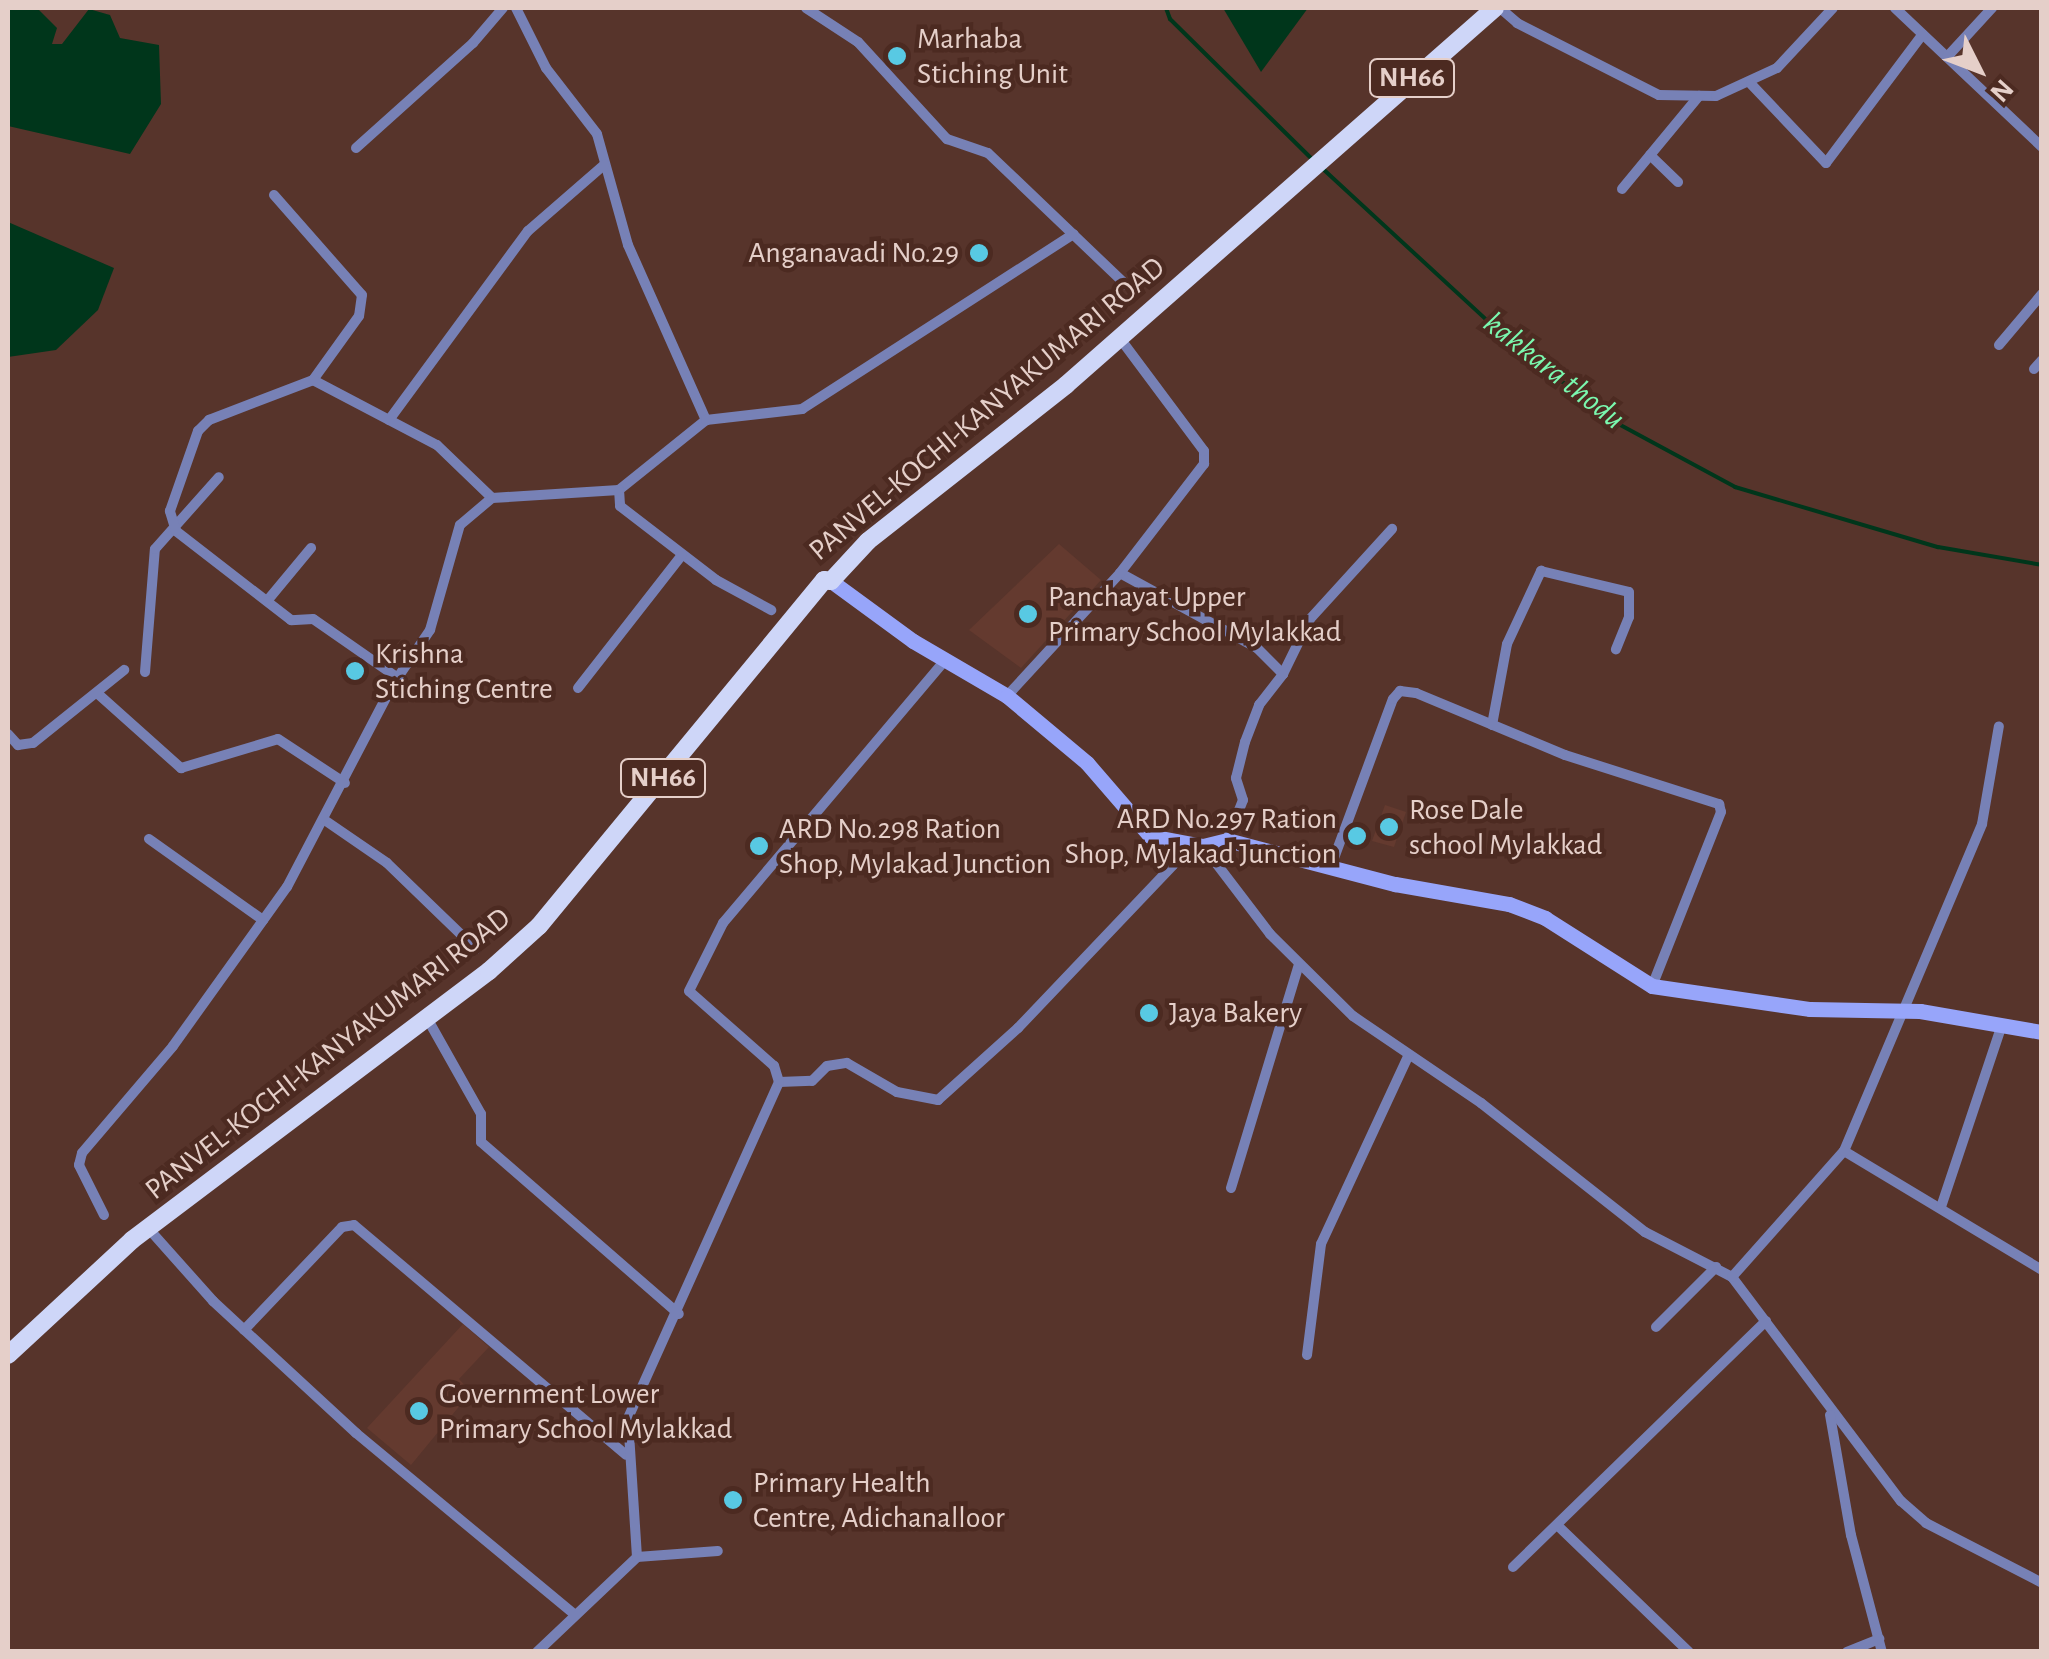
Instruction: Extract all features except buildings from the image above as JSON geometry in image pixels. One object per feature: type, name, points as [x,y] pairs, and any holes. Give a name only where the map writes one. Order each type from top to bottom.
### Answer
[{"type":"highway","name":"PANVEL-KOCHI-KANYAKUMARI ROAD","points":[[8,1356],[148,1228],[427,1018],[539,926],[824,580],[832,581],[868,541],[1119,337],[1498,8]]},
{"type":"main road","points":[[832,581],[945,660],[1007,696],[1087,762],[1140,831],[1203,846],[1227,840],[1330,869],[1509,904],[1544,918],[1652,986],[1810,1009],[1903,1011],[2042,1032]]},
{"type":"street","points":[[356,148],[503,8]]},
{"type":"street","points":[[516,8],[546,68],[590,120],[628,245],[706,420]]},
{"type":"street","points":[[806,8],[858,42],[947,140],[988,153],[1126,285]]},
{"type":"street","points":[[1498,8],[1517,23],[1660,95],[1698,96],[1751,84],[1801,50],[1833,8]]},
{"type":"street","points":[[1896,8],[2042,147]]},
{"type":"street","points":[[1947,56],[1992,8]]},
{"type":"street","points":[[1751,84],[1826,163],[1923,34]]},
{"type":"street","points":[[1622,190],[1698,96]]},
{"type":"street","points":[[1650,156],[1678,182]]},
{"type":"street","points":[[389,420],[528,231],[604,165]]},
{"type":"street","points":[[274,196],[362,295],[360,316],[313,380],[204,422],[170,511],[176,531],[291,620],[313,619],[398,678]]},
{"type":"street","points":[[104,1215],[80,1164],[82,1153],[173,1046],[263,920],[326,821],[440,604],[457,531],[492,498],[619,490],[706,420],[802,408],[1074,234]]},
{"type":"street","points":[[1999,345],[2042,294]]},
{"type":"street","points":[[1007,696],[1120,574],[1206,455],[1119,337]]},
{"type":"street","points":[[313,380],[448,453],[492,498]]},
{"type":"street","points":[[145,672],[155,549],[176,531],[219,476]]},
{"type":"street","points":[[619,490],[622,510],[682,555],[771,610]]},
{"type":"street","points":[[1227,840],[1243,800],[1236,778],[1259,705],[1283,674],[1310,618],[1392,530]]},
{"type":"street","points":[[267,602],[311,548]]},
{"type":"street","points":[[578,688],[682,555]]},
{"type":"street","points":[[1492,725],[1507,644],[1541,571],[1629,592],[1629,617],[1616,650]]},
{"type":"street","points":[[1120,574],[1257,648],[1283,674]]},
{"type":"street","points":[[637,1558],[626,1455],[638,1387],[679,1314],[779,1082],[774,1066],[690,991],[723,922],[945,660]]},
{"type":"street","points":[[8,734],[18,745],[33,743],[124,670]]},
{"type":"street","points":[[1330,869],[1400,691],[1721,808],[1652,986]]},
{"type":"street","points":[[97,694],[181,768],[278,739],[344,782]]},
{"type":"street","points":[[1732,1277],[1844,1152],[1982,824],[1999,726]]},
{"type":"street","points":[[326,821],[387,863],[476,949]]},
{"type":"street","points":[[149,839],[263,920]]},
{"type":"street","points":[[779,1082],[812,1081],[827,1066],[847,1063],[896,1092],[938,1100],[1018,1028],[1173,865],[1176,840]]},
{"type":"street","points":[[1203,846],[1230,888],[1299,964],[1354,1016],[1645,1232],[1732,1277],[1830,1414],[1926,1523],[2042,1583]]},
{"type":"street","points":[[1231,1188],[1299,964]]},
{"type":"street","points":[[427,1018],[481,1114],[481,1142],[679,1314]]},
{"type":"street","points":[[1941,1207],[2002,1025]]},
{"type":"street","points":[[1306,1355],[1320,1244],[1410,1054]]},
{"type":"street","points":[[1844,1152],[2042,1270]]},
{"type":"street","points":[[244,1330],[342,1227],[354,1224],[626,1455]]},
{"type":"street","points":[[148,1228],[244,1330],[356,1433],[574,1614]]},
{"type":"street","points":[[1656,1327],[1716,1267]]},
{"type":"street","points":[[1513,1567],[1766,1320]]},
{"type":"street","points":[[1830,1414],[1851,1536],[1882,1652]]},
{"type":"street","points":[[1557,1525],[1689,1652]]},
{"type":"street","points":[[537,1652],[637,1558],[718,1552]]},
{"type":"street","points":[[1848,1652],[1879,1639]]},
{"type":"shaded area","points":[[8,8],[37,8],[57,28],[52,44],[62,44],[89,9],[110,15],[120,38],[159,45],[161,104],[130,154],[8,126]]},
{"type":"shaded area","points":[[1223,8],[1308,8],[1261,72]]},
{"type":"shaded area","points":[[8,222],[114,268],[98,310],[56,350],[8,357]]},
{"type":"shaded area","name":"Panchayat Upper Primary School Mylakkad","points":[[1059,544],[1101,580],[1021,668],[969,630]]},
{"type":"shaded area","name":"Rose Dale school Mylakkad","points":[[1385,805],[1406,812],[1394,847],[1372,841]]},
{"type":"shaded area","name":"Government Lower Primary School Mylakkad","points":[[463,1324],[489,1347],[459,1379],[471,1392],[411,1465],[367,1428]]},
{"type":"waterway","name":"kakkara thodu","points":[[1166,8],[1170,19],[1312,159]]},
{"type":"waterway","name":"kakkara thodu","points":[[1323,169],[1508,340],[1613,421],[1735,487],[1938,547],[2042,565]]},
{"type":"place","name":"Marhaba Stiching Unit","points":[[897,56]]},
{"type":"place","name":"Anganavadi No.29","points":[[979,253]]},
{"type":"place","name":"Panchayat Upper Primary School Mylakkad","points":[[1028,614]]},
{"type":"place","name":"Krishna Stiching Centre","points":[[355,671]]},
{"type":"place","name":"Rose Dale school Mylakkad","points":[[1389,827]]},
{"type":"place","name":"ARD No.297 Ration Shop, Mylakad Junction","points":[[1357,836]]},
{"type":"place","name":"ARD No.298 Ration Shop, Mylakad Junction","points":[[759,846]]},
{"type":"place","name":"Jaya Bakery","points":[[1149,1013]]},
{"type":"place","name":"Government Lower Primary School Mylakkad","points":[[419,1411]]},
{"type":"place","name":"Primary Health Centre, Adichanalloor","points":[[733,1500]]}]
